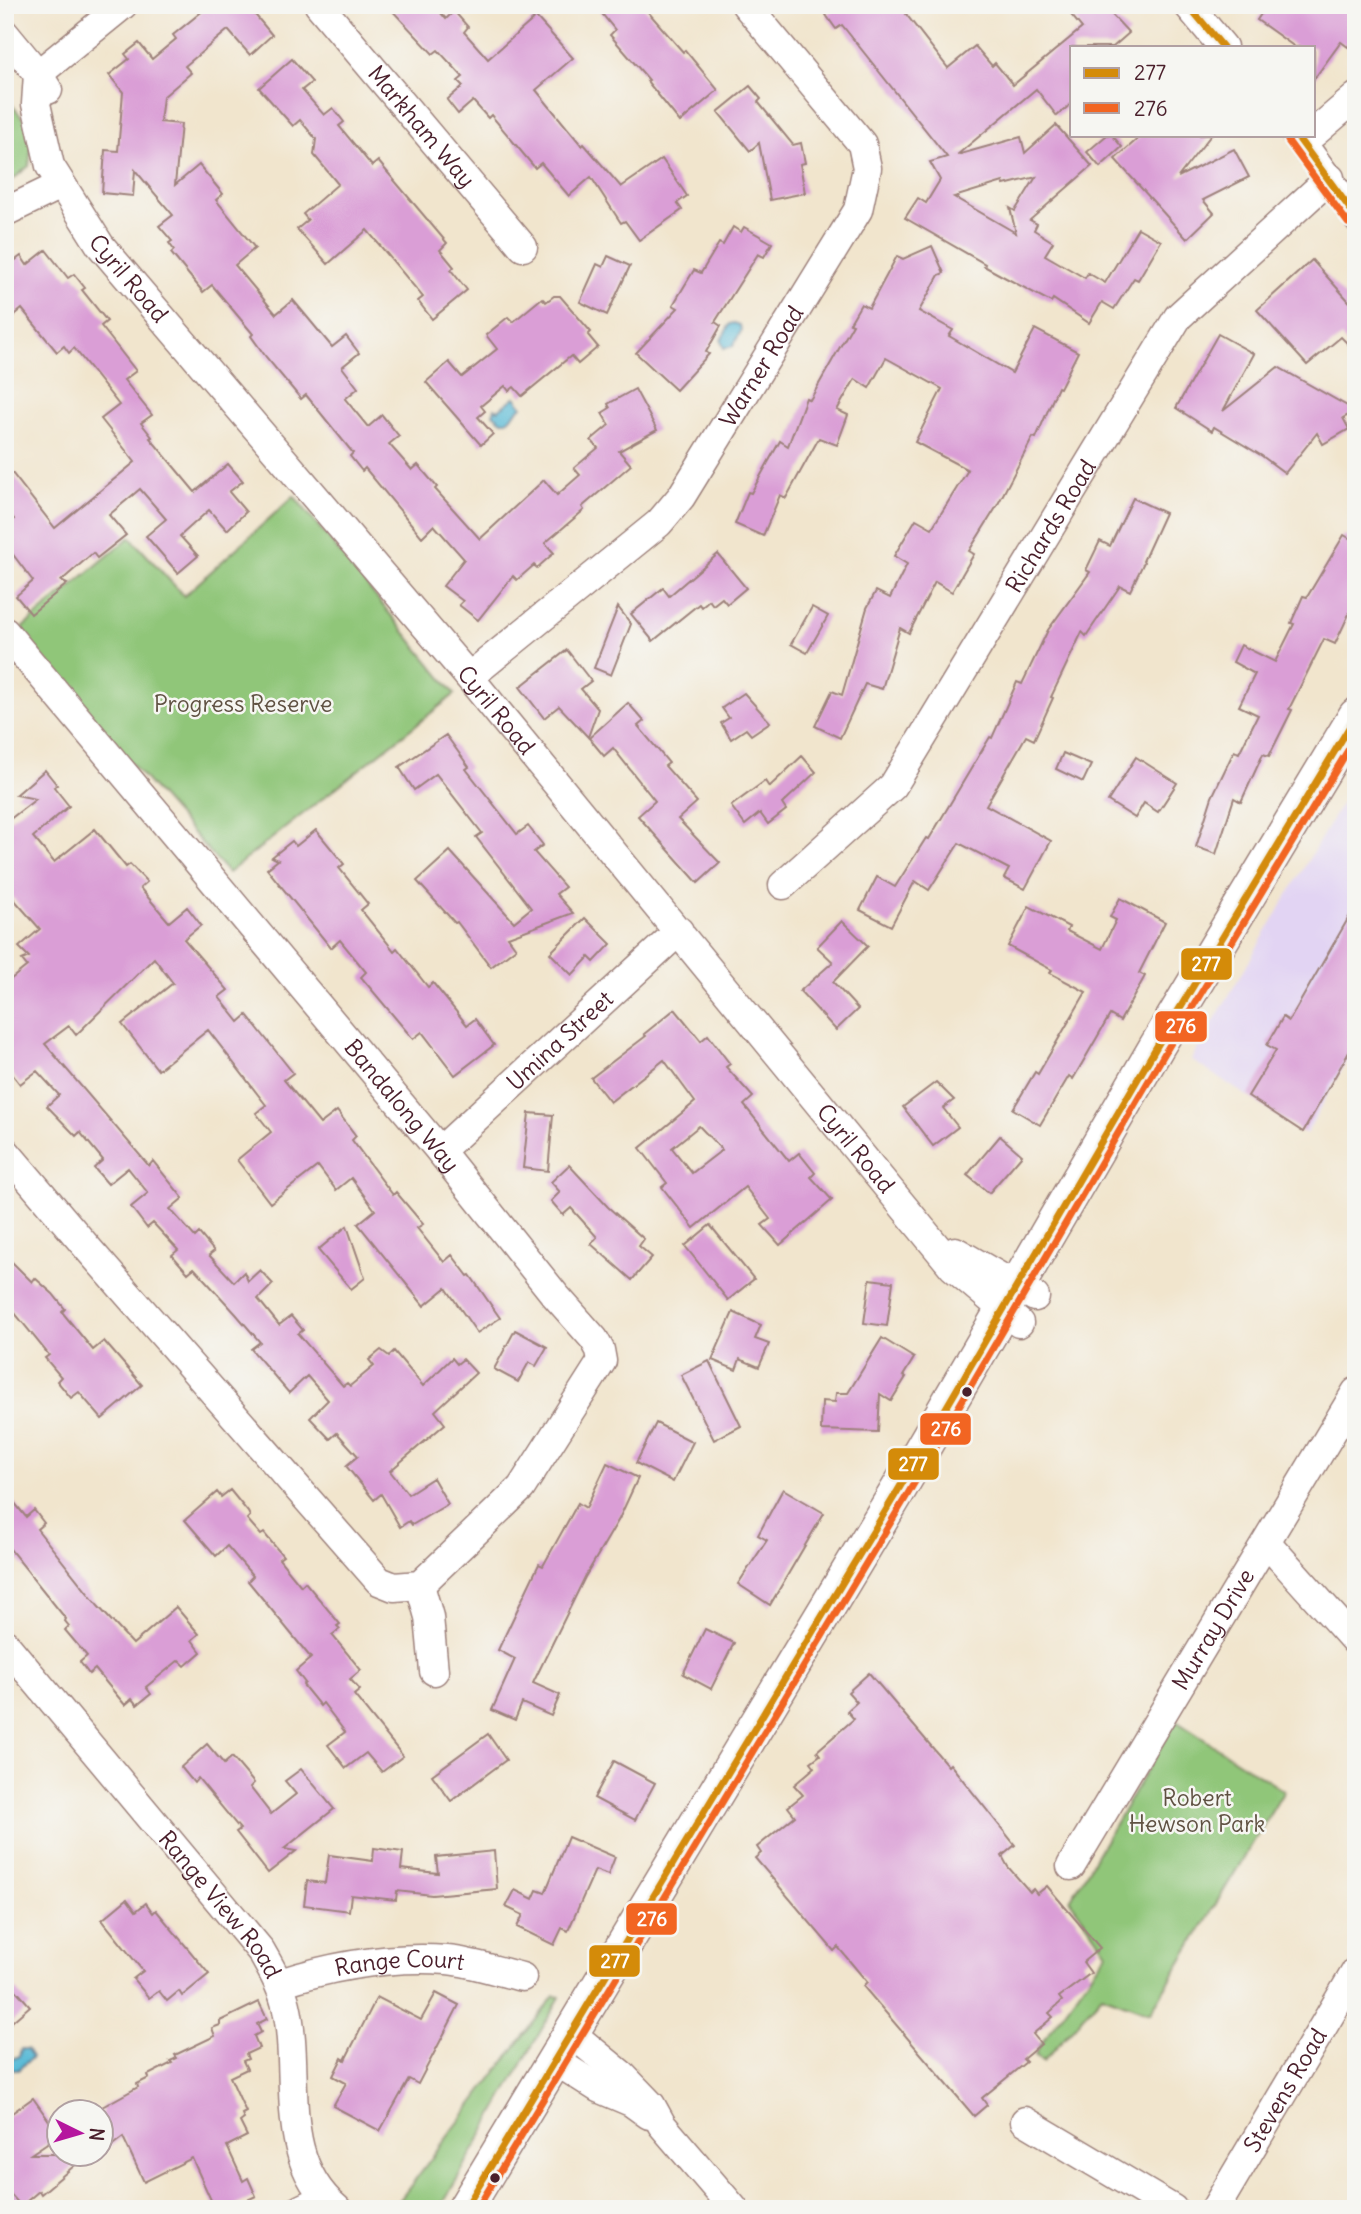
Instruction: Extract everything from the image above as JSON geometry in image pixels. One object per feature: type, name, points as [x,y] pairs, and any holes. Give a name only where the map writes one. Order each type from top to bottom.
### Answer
[{"type":"main road","points":[[465,2209],[572,2053],[726,1809],[1018,1304],[1147,1099],[1352,738]]},
{"type":"main road","points":[[491,2209],[572,2053]]},
{"type":"street","points":[[5,34],[38,74],[123,5]]},
{"type":"street","name":"Markham Way","points":[[319,5],[523,247]]},
{"type":"street","name":"Warner Road","points":[[469,677],[659,523],[681,497],[858,209],[867,168],[862,144],[746,5]]},
{"type":"street","points":[[1188,5],[1222,46]]},
{"type":"street","name":"Cyril Road","points":[[38,74],[36,104],[50,166],[100,245],[469,677],[953,1267],[1018,1304]]},
{"type":"street","points":[[1316,128],[1356,97]]},
{"type":"street","points":[[1306,136],[1329,178],[1356,217]]},
{"type":"street","points":[[1329,178],[1356,197]]},
{"type":"street","name":"Richards Road","points":[[783,885],[893,786],[1178,317],[1329,178]]},
{"type":"street","points":[[5,212],[61,186]]},
{"type":"street","name":"Bandalong Way","points":[[5,632],[440,1151],[555,1295],[594,1339],[600,1350],[602,1361],[521,1488],[421,1585]]},
{"type":"street","name":"Umina Street","points":[[440,1151],[679,931]]},
{"type":"street","points":[[5,1151],[379,1581],[394,1587],[421,1585],[429,1617],[434,1671]]},
{"type":"street","name":"Murray Drive","points":[[1071,1867],[1356,1392]]},
{"type":"street","points":[[1267,1543],[1356,1642]]},
{"type":"street","name":"Range View Road","points":[[5,1644],[252,1940],[280,1983],[291,2034],[295,2124],[304,2162],[321,2205]]},
{"type":"street","name":"Range Court","points":[[280,1983],[311,1973],[359,1964],[416,1959],[450,1960],[522,1977]]},
{"type":"street","name":"Stevens Road","points":[[1215,2209],[1356,1971]]},
{"type":"street","points":[[572,2053],[622,2075],[651,2105],[663,2125],[734,2209]]},
{"type":"street","points":[[1025,2121],[1173,2209]]},
{"type":"shaded area","points":[[1354,782],[1356,1044],[1306,1134],[1191,1060]]},
{"type":"green space","points":[[5,96],[33,131],[29,166],[5,186]]},
{"type":"green space","name":"Progress Reserve","points":[[294,496],[455,694],[228,873],[16,633],[130,537],[184,596]]},
{"type":"green space","name":"Robert Hewson Park","points":[[1176,1721],[1284,1791],[1150,2013],[1102,1995],[1043,2062],[1035,2055],[1041,2044],[1107,1952],[1070,1900]]},
{"type":"green space","points":[[554,1996],[560,1997],[440,2209],[393,2209]]},
{"type":"water","points":[[730,324],[740,325],[741,331],[733,346],[724,348],[721,340]]},
{"type":"water","points":[[515,397],[522,406],[507,421],[502,421],[493,414],[495,408],[498,410]]},
{"type":"water","points":[[21,2049],[27,2049],[32,2057],[18,2070],[13,2070],[9,2066],[10,2060],[19,2056]]},
{"type":"building","points":[[210,5],[247,5],[272,35],[250,55],[228,30],[185,66],[191,73],[163,97],[160,122],[181,124],[175,185],[199,165],[223,194],[216,200],[255,248],[235,265],[276,314],[293,300],[332,347],[346,336],[359,353],[342,367],[358,388],[345,399],[368,427],[382,415],[399,436],[389,444],[412,470],[418,465],[437,487],[435,489],[480,539],[544,480],[557,495],[580,475],[574,468],[598,448],[591,440],[609,425],[602,413],[610,408],[608,404],[635,389],[657,430],[619,451],[631,465],[545,543],[554,553],[517,580],[513,576],[478,620],[459,605],[463,601],[443,586],[464,559],[434,525],[422,537],[365,468],[362,471],[350,456],[353,453],[306,395],[301,399],[266,357],[251,336],[253,334],[212,285],[203,292],[171,253],[174,250],[169,243],[172,241],[159,226],[173,215],[135,170],[133,196],[102,193],[105,150],[118,151],[123,92],[109,75],[129,59],[125,54],[139,43],[152,59],[176,39],[173,35]]},
{"type":"building","points":[[387,5],[434,5],[446,19],[454,11],[468,27],[464,32],[488,59],[536,17],[573,58],[536,90],[582,146],[584,144],[621,187],[662,159],[687,196],[677,203],[682,210],[639,240],[625,221],[621,223],[591,177],[569,196],[541,163],[535,168],[491,115],[488,118],[473,101],[458,114],[447,100],[463,86],[458,81],[463,77],[438,50],[433,54]]},
{"type":"building","points":[[595,5],[642,5],[718,90],[680,122],[647,81],[649,80],[610,35],[615,30]]},
{"type":"building","points":[[838,5],[915,5],[906,14],[948,68],[975,46],[992,66],[995,63],[1013,85],[1082,28],[1063,5],[1103,5],[1129,33],[1114,46],[1070,46],[1070,105],[1057,116],[1036,89],[957,155],[1021,137],[1025,153],[1056,125],[1092,166],[1030,220],[1037,224],[1034,230],[1053,242],[1045,255],[1085,278],[1088,273],[1105,283],[1138,228],[1161,241],[1138,280],[1134,278],[1114,309],[1102,302],[1089,323],[1053,299],[1051,302],[984,266],[985,264],[905,218],[918,198],[926,203],[940,180],[930,162],[947,157],[842,25],[836,29],[826,15]],"holes":[[[1036,177],[1015,211],[1010,208],[1016,233],[954,197],[1003,182],[1004,185]]]},
{"type":"building","points":[[1267,5],[1356,5],[1356,35],[1348,47],[1341,42],[1316,76],[1316,46],[1294,46],[1257,20]]},
{"type":"building","points":[[292,59],[312,82],[302,90],[324,115],[333,108],[344,122],[339,126],[372,166],[378,161],[447,243],[440,250],[467,290],[432,319],[418,301],[423,297],[367,230],[328,264],[297,229],[308,220],[303,214],[338,184],[314,155],[316,139],[300,120],[293,126],[259,88]]},
{"type":"building","points":[[750,86],[761,99],[758,102],[793,145],[801,143],[805,163],[800,164],[805,193],[770,200],[759,143],[750,151],[718,112]]},
{"type":"building","points":[[1106,136],[1113,136],[1122,147],[1100,167],[1087,152]]},
{"type":"building","points":[[1141,136],[1210,136],[1178,177],[1234,149],[1249,177],[1203,200],[1214,213],[1187,239],[1115,159]]},
{"type":"building","points":[[733,227],[741,232],[744,227],[772,243],[764,257],[758,254],[715,322],[721,326],[706,352],[709,354],[676,390],[636,353],[678,308],[673,305],[694,270],[701,273],[719,243],[723,245]]},
{"type":"building","points":[[932,246],[944,273],[939,275],[919,311],[953,330],[949,336],[1012,373],[1035,329],[1078,352],[1060,388],[1058,387],[1036,438],[1033,437],[997,506],[969,551],[974,554],[952,592],[935,582],[909,633],[900,628],[882,689],[865,684],[840,738],[815,726],[832,691],[842,695],[867,608],[876,591],[890,598],[907,564],[894,556],[916,519],[932,528],[968,470],[915,442],[942,389],[886,358],[869,388],[855,379],[837,410],[848,415],[837,445],[819,438],[786,498],[780,495],[763,536],[735,524],[748,492],[751,493],[780,441],[788,446],[806,398],[810,400],[853,324],[850,323],[861,304],[869,308],[897,256],[903,259]]},
{"type":"building","points":[[46,250],[68,278],[74,274],[85,288],[82,290],[107,321],[101,326],[136,371],[124,380],[152,415],[141,423],[152,437],[150,438],[195,492],[228,464],[243,481],[229,492],[246,512],[227,530],[209,510],[180,536],[198,556],[178,573],[146,536],[166,519],[140,489],[109,515],[126,535],[97,558],[93,553],[61,581],[67,584],[31,614],[16,596],[33,581],[5,544],[5,526],[14,519],[5,507],[5,464],[55,528],[135,462],[101,419],[119,405],[74,348],[69,353],[64,346],[57,352],[22,309],[5,323],[5,268],[21,256],[27,265]]},
{"type":"building","points":[[608,256],[630,266],[607,315],[580,302],[597,264],[603,267]]},
{"type":"building","points":[[1312,260],[1356,309],[1356,352],[1341,337],[1307,365],[1257,310]]},
{"type":"building","points":[[554,296],[560,296],[591,332],[588,335],[598,347],[578,364],[571,356],[522,396],[514,387],[509,391],[505,386],[481,406],[485,411],[478,417],[493,434],[481,445],[426,382],[449,362],[462,377],[497,349],[486,335],[508,317],[513,322],[542,298],[546,302]]},
{"type":"building","points":[[1218,334],[1254,354],[1223,411],[1278,367],[1356,411],[1343,418],[1349,429],[1323,444],[1317,433],[1285,473],[1214,427],[1212,431],[1176,408]]},
{"type":"building","points":[[1133,498],[1165,513],[1144,562],[1130,591],[1120,586],[1086,636],[1082,632],[1034,740],[1026,736],[986,805],[1051,841],[1025,889],[1004,878],[1009,869],[959,843],[929,890],[915,881],[891,926],[860,910],[877,877],[895,887],[926,838],[929,839],[990,737],[992,738],[1017,682],[1022,684],[1048,630],[1090,572],[1086,570],[1100,541],[1110,546]]},
{"type":"building","points":[[1344,535],[1356,542],[1356,599],[1335,644],[1324,639],[1269,756],[1263,754],[1241,802],[1234,798],[1216,854],[1196,847],[1212,797],[1234,751],[1239,753],[1258,715],[1239,706],[1255,674],[1233,662],[1241,645],[1275,662],[1294,624],[1291,623],[1303,596],[1307,597]]},
{"type":"building","points":[[718,554],[746,588],[727,604],[722,598],[713,605],[709,600],[701,607],[699,604],[653,641],[631,614],[663,588],[669,596]]},
{"type":"building","points":[[618,607],[631,624],[611,675],[594,668]]},
{"type":"building","points":[[812,607],[828,616],[807,653],[791,644]]},
{"type":"building","points":[[567,650],[591,681],[581,689],[598,709],[588,737],[559,706],[544,718],[520,687]]},
{"type":"building","points":[[744,693],[770,722],[751,735],[746,729],[731,739],[721,723],[729,718],[722,708]]},
{"type":"building","points":[[628,703],[644,721],[638,726],[669,763],[665,766],[697,802],[678,819],[720,863],[698,883],[638,816],[655,801],[613,748],[604,756],[589,738]]},
{"type":"building","points":[[446,735],[469,767],[466,769],[517,834],[528,826],[543,845],[534,852],[565,887],[556,894],[573,913],[508,937],[516,948],[491,967],[457,922],[455,923],[417,881],[450,851],[514,922],[531,908],[476,837],[482,833],[436,774],[414,790],[399,767]]},
{"type":"building","points":[[1063,753],[1091,765],[1083,782],[1056,769]]},
{"type":"building","points":[[802,756],[816,772],[782,804],[786,810],[768,824],[760,813],[745,825],[731,806],[765,781],[769,787]]},
{"type":"building","points":[[1136,757],[1177,783],[1158,812],[1144,803],[1135,818],[1108,801]]},
{"type":"building","points":[[45,770],[69,806],[33,837],[54,862],[95,829],[126,867],[130,864],[147,882],[140,888],[169,922],[187,907],[201,925],[184,939],[228,990],[219,997],[239,1022],[247,1015],[263,1035],[293,1073],[284,1080],[320,1124],[337,1111],[356,1136],[352,1140],[393,1195],[396,1192],[423,1224],[417,1228],[444,1262],[452,1255],[468,1276],[470,1275],[500,1318],[477,1333],[446,1288],[424,1306],[358,1224],[375,1210],[351,1178],[336,1190],[318,1166],[270,1203],[237,1160],[271,1132],[256,1113],[266,1105],[208,1030],[158,1070],[122,1024],[173,983],[154,958],[76,1035],[69,1026],[45,1044],[149,1166],[153,1161],[183,1198],[170,1209],[195,1237],[199,1233],[214,1251],[209,1255],[234,1282],[244,1272],[248,1281],[260,1270],[273,1284],[258,1299],[279,1325],[291,1316],[303,1330],[298,1334],[343,1386],[347,1383],[350,1386],[374,1366],[369,1360],[381,1350],[389,1356],[394,1351],[423,1386],[452,1358],[457,1364],[463,1359],[476,1373],[435,1411],[445,1424],[390,1471],[408,1494],[433,1478],[448,1504],[412,1525],[409,1521],[400,1527],[381,1494],[374,1500],[346,1466],[358,1456],[337,1433],[330,1439],[310,1418],[328,1400],[307,1376],[289,1393],[251,1349],[260,1342],[236,1314],[194,1268],[188,1273],[172,1255],[178,1250],[153,1223],[147,1228],[131,1207],[148,1193],[128,1168],[108,1184],[94,1168],[103,1160],[80,1132],[76,1136],[47,1106],[59,1095],[37,1071],[20,1084],[5,1065],[5,984],[27,966],[22,960],[29,957],[19,947],[40,929],[5,889],[5,823],[36,799],[16,795]]},
{"type":"building","points":[[316,830],[344,864],[339,868],[368,904],[361,910],[394,951],[397,948],[428,987],[433,983],[467,1025],[475,1019],[494,1045],[455,1075],[422,1032],[413,1039],[361,977],[366,972],[340,940],[331,948],[267,869],[278,860],[272,857],[292,841],[296,846]]},
{"type":"building","points":[[1120,898],[1165,922],[1139,973],[1145,976],[1120,1021],[1110,1015],[1073,1079],[1069,1076],[1040,1125],[1013,1109],[1035,1072],[1038,1074],[1086,992],[1008,946],[1029,906],[1069,927],[1067,931],[1102,949],[1116,920],[1110,917]]},
{"type":"building","points":[[1356,905],[1356,1040],[1303,1132],[1248,1096],[1276,1050],[1267,1045],[1283,1017],[1289,1021]]},
{"type":"building","points":[[585,918],[611,944],[594,962],[589,957],[572,975],[550,953]]},
{"type":"building","points":[[842,921],[868,946],[833,982],[858,1009],[836,1030],[800,991],[833,962],[817,947]]},
{"type":"building","points":[[675,1009],[701,1041],[708,1035],[730,1064],[726,1067],[753,1097],[744,1105],[789,1161],[799,1153],[815,1173],[811,1177],[832,1200],[780,1245],[762,1225],[770,1219],[745,1187],[694,1228],[662,1187],[667,1183],[640,1148],[695,1102],[664,1060],[610,1102],[591,1078],[646,1036],[644,1034]],"holes":[[[699,1126],[722,1150],[692,1173],[672,1148]]]},
{"type":"building","points":[[936,1082],[954,1100],[943,1108],[958,1127],[933,1146],[903,1107]]},
{"type":"building","points":[[529,1113],[553,1115],[548,1171],[523,1168]]},
{"type":"building","points":[[1000,1136],[1022,1155],[989,1193],[967,1175]]},
{"type":"building","points":[[569,1165],[608,1207],[644,1239],[639,1246],[652,1257],[632,1280],[591,1244],[597,1237],[571,1208],[563,1215],[551,1201],[560,1192],[551,1182]]},
{"type":"building","points":[[710,1225],[754,1279],[728,1300],[685,1246]]},
{"type":"building","points":[[347,1226],[365,1278],[351,1289],[318,1250]]},
{"type":"building","points":[[5,1255],[32,1282],[35,1278],[53,1294],[65,1309],[62,1312],[93,1350],[104,1341],[142,1385],[102,1419],[79,1392],[71,1398],[57,1381],[61,1377],[45,1358],[49,1355],[5,1301]]},
{"type":"building","points":[[870,1279],[893,1282],[887,1326],[864,1323]]},
{"type":"building","points":[[733,1312],[761,1325],[755,1339],[769,1344],[759,1367],[740,1359],[736,1370],[712,1360]]},
{"type":"building","points":[[515,1330],[547,1347],[536,1366],[529,1362],[518,1382],[494,1369]]},
{"type":"building","points":[[882,1338],[914,1358],[891,1401],[880,1394],[878,1432],[821,1430],[822,1401],[835,1402],[836,1393],[848,1393]]},
{"type":"building","points":[[709,1361],[741,1426],[714,1440],[681,1375]]},
{"type":"building","points":[[656,1423],[693,1442],[673,1482],[636,1463]]},
{"type":"building","points":[[607,1463],[638,1478],[533,1683],[560,1695],[551,1716],[522,1703],[515,1720],[492,1710],[515,1659],[498,1650],[539,1564],[543,1566],[578,1503],[586,1508]]},
{"type":"building","points":[[783,1489],[824,1513],[770,1605],[738,1584],[767,1540],[758,1535]]},
{"type":"building","points":[[230,1490],[248,1512],[250,1516],[247,1519],[261,1535],[264,1533],[283,1556],[279,1559],[301,1586],[305,1582],[340,1624],[337,1626],[340,1629],[332,1635],[361,1670],[350,1679],[360,1690],[354,1695],[403,1756],[382,1772],[366,1753],[346,1768],[328,1745],[345,1732],[323,1703],[320,1706],[303,1685],[305,1683],[296,1671],[311,1658],[248,1581],[253,1576],[227,1546],[216,1556],[185,1520],[217,1492],[221,1497]]},
{"type":"building","points":[[5,1491],[26,1517],[34,1510],[44,1523],[37,1529],[98,1606],[133,1644],[176,1607],[199,1634],[192,1640],[201,1652],[185,1666],[179,1660],[146,1687],[151,1694],[137,1705],[132,1699],[125,1705],[95,1669],[89,1674],[80,1662],[87,1656],[65,1630],[69,1626],[66,1619],[5,1543]]},
{"type":"building","points":[[705,1629],[734,1643],[711,1689],[683,1674]]},
{"type":"building","points":[[869,1673],[948,1766],[950,1764],[1015,1845],[1002,1856],[1008,1867],[1030,1892],[1033,1889],[1037,1894],[1047,1886],[1100,1948],[1083,1962],[1091,1973],[1059,1997],[1062,2001],[1049,2013],[1053,2017],[1033,2034],[1041,2044],[1023,2059],[1026,2062],[982,2098],[987,2105],[974,2116],[863,1986],[867,1982],[838,1947],[834,1951],[755,1858],[761,1853],[757,1847],[795,1816],[788,1807],[803,1795],[794,1785],[815,1767],[811,1762],[820,1755],[817,1751],[854,1719],[847,1711],[857,1702],[848,1692]]},
{"type":"building","points":[[488,1734],[506,1760],[451,1801],[432,1775]]},
{"type":"building","points":[[207,1744],[224,1764],[232,1757],[254,1783],[250,1787],[271,1814],[296,1794],[285,1781],[301,1769],[334,1809],[284,1849],[296,1851],[268,1873],[236,1832],[240,1829],[198,1778],[194,1783],[181,1767]]},
{"type":"building","points":[[614,1761],[655,1783],[635,1820],[594,1798]]},
{"type":"building","points":[[568,1837],[615,1857],[608,1875],[595,1870],[568,1931],[562,1928],[554,1945],[517,1927],[523,1915],[506,1907],[515,1890],[533,1899],[537,1890],[545,1893]]},
{"type":"building","points":[[374,1848],[403,1852],[401,1869],[438,1873],[436,1857],[494,1851],[497,1889],[432,1895],[397,1891],[396,1900],[351,1895],[349,1911],[304,1905],[307,1881],[325,1883],[329,1855],[373,1861]]},
{"type":"building","points":[[127,1899],[136,1911],[146,1903],[153,1913],[156,1910],[209,1974],[182,1996],[179,1991],[167,2001],[159,1991],[149,1998],[133,1979],[143,1971],[102,1920]]},
{"type":"building","points":[[15,1989],[30,2006],[5,2028],[5,1997]]},
{"type":"building","points":[[436,1993],[459,2005],[418,2084],[409,2079],[380,2131],[333,2106],[346,2083],[333,2076],[342,2058],[345,2060],[377,1997],[421,2020]]},
{"type":"building","points":[[259,2002],[267,2019],[257,2024],[261,2032],[254,2036],[259,2048],[246,2054],[248,2059],[243,2061],[247,2069],[230,2077],[246,2112],[242,2114],[244,2119],[240,2122],[247,2136],[227,2146],[243,2181],[248,2178],[256,2196],[228,2209],[215,2209],[192,2158],[144,2182],[123,2137],[116,2142],[116,2099],[138,2087],[137,2084],[149,2078],[148,2075],[172,2063],[170,2061],[177,2058],[175,2055],[215,2036],[212,2028],[220,2025],[220,2021]]},
{"type":"building","points":[[33,2098],[46,2116],[46,2144],[31,2154],[46,2154],[46,2168],[72,2168],[41,2194],[39,2191],[21,2206],[5,2188],[5,2118]]},
{"type":"transit line","name":"277","points":[[1188,5],[1222,46]]},
{"type":"transit line","name":"277","points":[[1297,136],[1356,217]]},
{"type":"transit line","name":"276","points":[[1288,141],[1348,223]]},
{"type":"transit line","name":"277","points":[[465,2209],[897,1492],[1157,1046],[1356,716]]},
{"type":"transit line","name":"276","points":[[477,2209],[906,1497],[1166,1051],[1356,737]]}]
